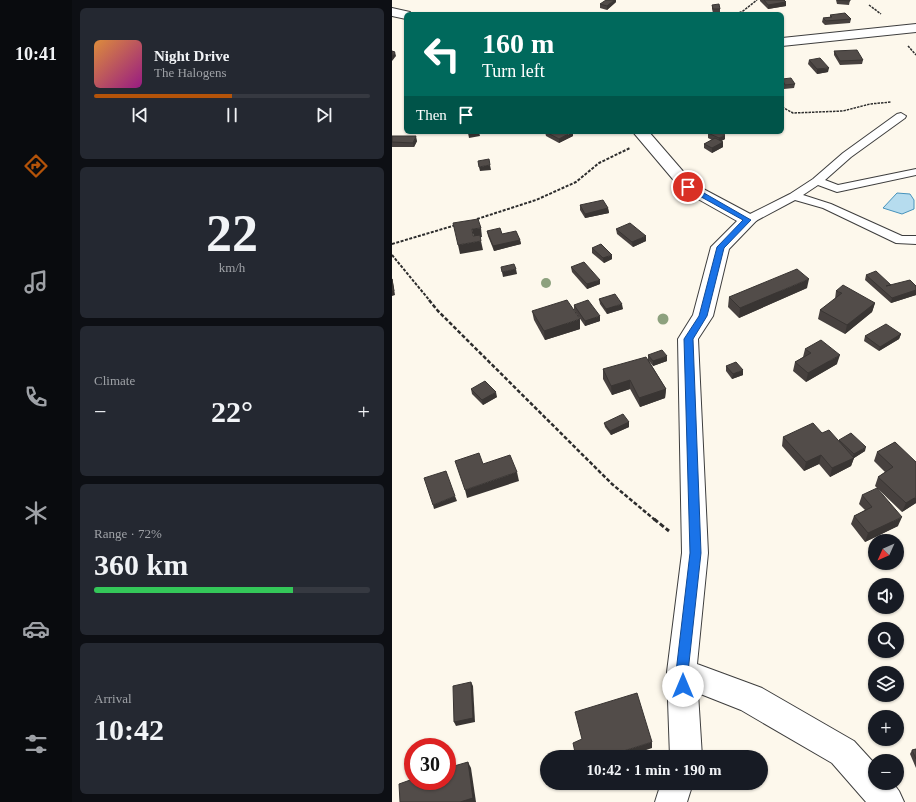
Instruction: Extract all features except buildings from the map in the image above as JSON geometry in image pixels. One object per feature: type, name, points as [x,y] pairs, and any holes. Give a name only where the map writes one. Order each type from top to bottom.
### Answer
[{"type":"street","points":[[784,42],[916,28]]},
{"type":"street","points":[[645,137],[688,187],[748,220],[720,247],[703,316],[688,339],[695,553],[682,672],[686,750]]},
{"type":"street","points":[[682,672],[751,699],[843,752],[888,802]]},
{"type":"street","points":[[671,802],[675,790]]},
{"type":"lane","points":[[748,220],[794,196],[817,181],[847,155],[901,116]]},
{"type":"lane","points":[[817,181],[837,189],[916,172]]},
{"type":"lane","points":[[794,196],[827,206],[900,240],[916,240]]},
{"type":"path","points":[[741,12],[757,0]]},
{"type":"path","points":[[784,108],[793,113],[836,112],[870,104],[894,102]]},
{"type":"path","points":[[475,220],[536,200],[576,182],[599,163],[633,147],[645,137]]},
{"type":"path","points":[[392,244],[461,224]]},
{"type":"path","points":[[392,255],[438,311],[612,484],[695,553]]},
{"type":"water","points":[[897,193],[910,194],[914,200],[914,209],[902,214],[883,208]]},
{"type":"route","points":[[683,686],[682,672],[695,553],[688,339],[703,316],[720,247],[748,220],[688,187]]}]
